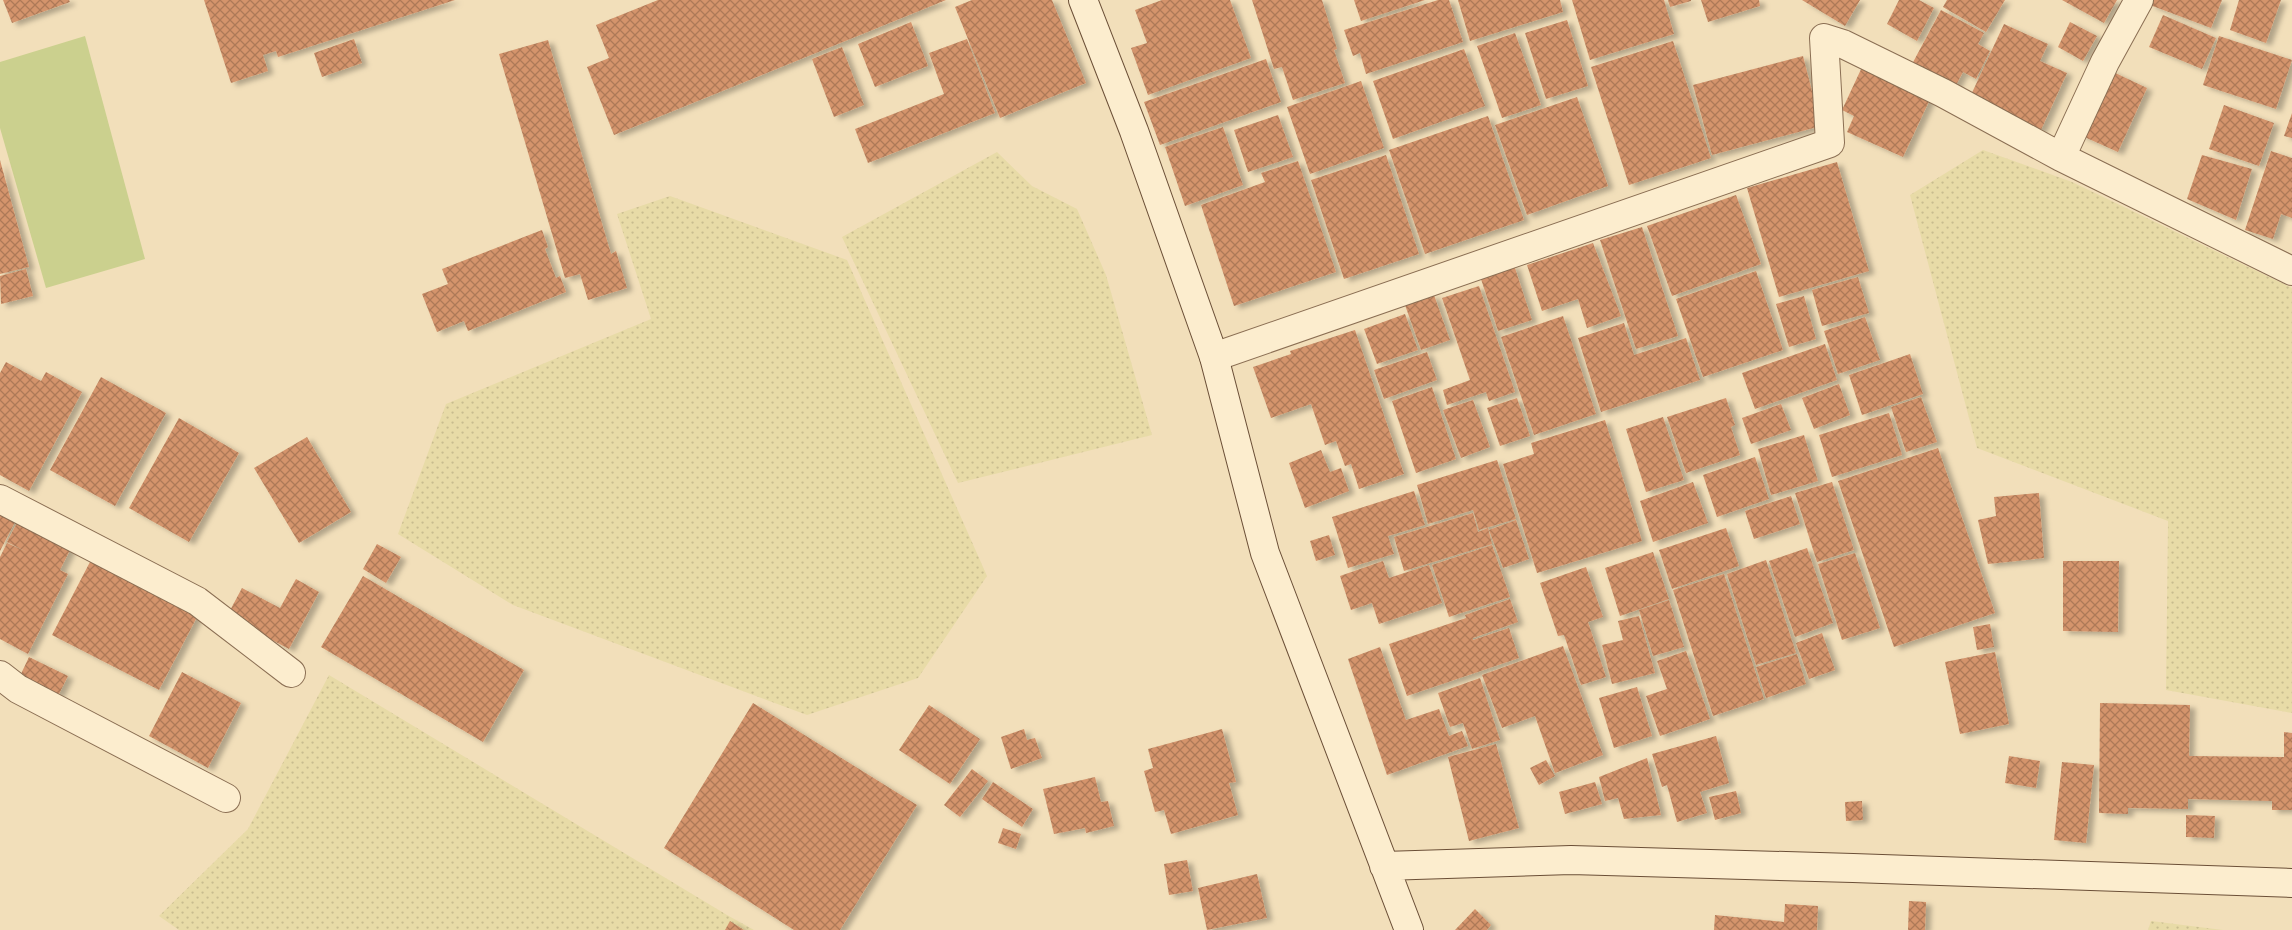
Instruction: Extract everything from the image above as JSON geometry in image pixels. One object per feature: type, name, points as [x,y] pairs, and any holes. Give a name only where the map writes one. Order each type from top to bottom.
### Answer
[{"type":"street","points":[[1083,0],[1134,131],[1214,357],[1265,553],[1409,930]]},
{"type":"street","points":[[2061,157],[2105,62],[2139,0]]},
{"type":"street","points":[[1214,357],[1830,143],[1824,38],[1842,44],[1943,93],[2061,157],[2292,271]]},
{"type":"street","points":[[0,499],[197,601],[291,673]]},
{"type":"street","points":[[0,675],[18,689],[226,798]]},
{"type":"street","points":[[1384,866],[1571,860],[2292,883]]},
{"type":"shaded area","points":[[1983,150],[2072,182],[2292,288],[2292,713],[2166,690],[2168,521],[1977,448],[1910,195]]},
{"type":"shaded area","points":[[997,152],[1032,186],[1077,209],[1106,275],[1152,435],[958,483],[842,237]]},
{"type":"shaded area","points":[[670,196],[847,260],[987,576],[918,678],[807,715],[513,605],[398,534],[446,404],[651,319],[617,214]]},
{"type":"shaded area","points":[[329,675],[754,930],[179,930],[159,916],[248,829]]},
{"type":"shaded area","points":[[2151,921],[2223,930],[2148,930]]},
{"type":"green space","points":[[85,36],[145,259],[46,288],[0,128],[0,62]]},
{"type":"building","points":[[3,0],[69,0],[70,2],[12,23]]},
{"type":"building","points":[[204,0],[455,0],[278,57],[276,51],[263,55],[268,71],[231,83]]},
{"type":"building","points":[[658,0],[946,0],[614,135],[587,67],[609,58],[596,25]]},
{"type":"building","points":[[972,0],[1052,0],[1086,83],[1000,118],[955,7]]},
{"type":"building","points":[[1162,0],[1230,0],[1251,58],[1148,95],[1131,48],[1147,43],[1135,10]]},
{"type":"building","points":[[1252,0],[1322,0],[1337,49],[1334,50],[1345,83],[1293,100],[1282,67],[1274,69]]},
{"type":"building","points":[[1354,0],[1425,0],[1361,21]]},
{"type":"building","points":[[1438,0],[1449,0],[1463,42],[1366,74],[1360,53],[1353,56],[1344,30]]},
{"type":"building","points":[[1458,0],[1560,0],[1563,12],[1470,41]]},
{"type":"building","points":[[1572,0],[1664,0],[1674,34],[1590,60]]},
{"type":"building","points":[[1668,0],[1691,0],[1691,1],[1670,7]]},
{"type":"building","points":[[1701,0],[1759,0],[1760,6],[1708,22]]},
{"type":"building","points":[[1802,0],[1860,0],[1845,26]]},
{"type":"building","points":[[1899,0],[1919,0],[1934,8],[1917,41],[1887,24]]},
{"type":"building","points":[[1947,0],[2005,0],[1986,32],[1943,7]]},
{"type":"building","points":[[2062,0],[2117,0],[2104,23]]},
{"type":"building","points":[[2152,0],[2222,0],[2211,28],[2150,5]]},
{"type":"building","points":[[2239,0],[2281,0],[2266,43],[2230,30]]},
{"type":"building","points":[[1941,10],[1984,33],[1978,44],[1990,51],[1976,79],[1963,72],[1954,89],[1911,66]]},
{"type":"building","points":[[2163,15],[2216,38],[2202,69],[2149,47]]},
{"type":"building","points":[[1567,20],[1588,86],[1546,99],[1525,33]]},
{"type":"building","points":[[911,22],[928,66],[875,87],[858,44]]},
{"type":"building","points":[[2070,22],[2097,36],[2083,61],[2058,47]]},
{"type":"building","points":[[2004,24],[2048,44],[2040,61],[2067,73],[2040,132],[1970,97]]},
{"type":"building","points":[[1515,33],[1541,105],[1502,118],[1477,46]]},
{"type":"building","points":[[2219,36],[2292,60],[2276,109],[2203,85]]},
{"type":"building","points":[[354,39],[362,63],[322,77],[314,53]]},
{"type":"building","points":[[967,39],[995,113],[868,163],[855,129],[944,94],[929,53]]},
{"type":"building","points":[[548,40],[611,254],[616,251],[627,288],[588,300],[580,274],[565,278],[499,54]]},
{"type":"building","points":[[1673,41],[1711,158],[1629,185],[1591,67]]},
{"type":"building","points":[[842,47],[864,105],[834,117],[812,59]]},
{"type":"building","points":[[1464,49],[1485,106],[1393,139],[1373,81]]},
{"type":"building","points":[[1803,56],[1821,126],[1712,155],[1693,85]]},
{"type":"building","points":[[1266,59],[1281,102],[1160,145],[1144,102]]},
{"type":"building","points":[[1863,65],[1931,97],[1903,157],[1847,132],[1854,116],[1842,110]]},
{"type":"building","points":[[2109,70],[2147,88],[2118,152],[2080,135]]},
{"type":"building","points":[[1361,81],[1384,148],[1310,174],[1287,107]]},
{"type":"building","points":[[1577,97],[1608,186],[1527,215],[1495,125]]},
{"type":"building","points":[[2224,105],[2274,123],[2259,166],[2209,149]]},
{"type":"building","points":[[2292,113],[2292,138],[2284,136]]},
{"type":"building","points":[[1278,115],[1293,157],[1248,172],[1234,130]]},
{"type":"building","points":[[1488,116],[1524,220],[1425,254],[1389,150]]},
{"type":"building","points":[[1223,127],[1243,185],[1185,206],[1165,147]]},
{"type":"building","points":[[2271,151],[2292,158],[2292,218],[2281,214],[2273,239],[2245,230]]},
{"type":"building","points":[[1386,155],[1419,254],[1344,279],[1311,180]]},
{"type":"building","points":[[2202,155],[2252,169],[2236,220],[2187,199]]},
{"type":"building","points":[[0,160],[29,267],[0,274]]},
{"type":"building","points":[[1298,161],[1336,272],[1234,306],[1201,205],[1265,182],[1261,173]]},
{"type":"building","points":[[1837,162],[1869,271],[1779,297],[1747,188]]},
{"type":"building","points":[[1736,195],[1761,264],[1672,296],[1647,226]]},
{"type":"building","points":[[1642,227],[1678,336],[1636,349],[1600,240]]},
{"type":"building","points":[[542,230],[548,247],[545,249],[556,278],[560,276],[566,292],[468,331],[464,321],[437,332],[422,294],[448,284],[442,269]]},
{"type":"building","points":[[1593,243],[1621,316],[1587,328],[1578,299],[1542,311],[1527,265]]},
{"type":"building","points":[[1514,265],[1532,320],[1498,331],[1480,276]]},
{"type":"building","points":[[26,269],[33,296],[1,304],[0,276]]},
{"type":"building","points":[[1756,271],[1783,350],[1703,377],[1676,299]]},
{"type":"building","points":[[1858,277],[1869,313],[1822,326],[1812,290]]},
{"type":"building","points":[[1479,286],[1515,392],[1489,401],[1486,392],[1447,405],[1443,390],[1470,380],[1442,298]]},
{"type":"building","points":[[1434,295],[1450,340],[1421,350],[1405,305]]},
{"type":"building","points":[[1804,296],[1816,339],[1789,347],[1776,304]]},
{"type":"building","points":[[1405,314],[1418,350],[1377,364],[1364,329]]},
{"type":"building","points":[[1563,316],[1596,414],[1534,435],[1501,337]]},
{"type":"building","points":[[1865,317],[1880,360],[1838,374],[1824,331]]},
{"type":"building","points":[[1624,323],[1634,355],[1686,338],[1700,380],[1601,412],[1578,338]]},
{"type":"building","points":[[1355,330],[1404,474],[1359,489],[1351,464],[1345,466],[1336,441],[1325,445],[1311,404],[1271,418],[1253,367],[1291,354],[1290,351]]},
{"type":"building","points":[[1825,344],[1837,380],[1755,409],[1742,373]]},
{"type":"building","points":[[1427,352],[1437,380],[1384,399],[1374,370]]},
{"type":"building","points":[[1910,354],[1923,394],[1862,415],[1849,375]]},
{"type":"building","points":[[6,362],[41,381],[46,372],[82,392],[29,491],[0,475],[0,373]]},
{"type":"building","points":[[101,377],[166,413],[115,506],[50,470]]},
{"type":"building","points":[[1839,384],[1850,415],[1814,429],[1802,398]]},
{"type":"building","points":[[1432,387],[1456,459],[1416,473],[1392,401]]},
{"type":"building","points":[[1921,397],[1937,442],[1906,452],[1891,407]]},
{"type":"building","points":[[1517,398],[1530,436],[1500,446],[1487,408]]},
{"type":"building","points":[[1726,398],[1735,425],[1731,427],[1740,455],[1686,473],[1667,417]]},
{"type":"building","points":[[1473,400],[1490,447],[1461,458],[1443,410]]},
{"type":"building","points":[[1781,404],[1791,430],[1751,444],[1742,418]]},
{"type":"building","points":[[1889,413],[1902,455],[1832,477],[1819,435]]},
{"type":"building","points":[[1663,417],[1684,480],[1646,492],[1626,429]]},
{"type":"building","points":[[179,418],[239,453],[189,542],[129,508]]},
{"type":"building","points":[[1605,420],[1642,541],[1537,573],[1503,464],[1534,454],[1531,443]]},
{"type":"building","points":[[1804,435],[1818,481],[1771,495],[1758,449]]},
{"type":"building","points":[[307,437],[351,512],[299,543],[254,468]]},
{"type":"building","points":[[1938,448],[1995,613],[1894,647],[1838,481]]},
{"type":"building","points":[[1321,450],[1330,472],[1341,468],[1349,491],[1305,508],[1289,463]]},
{"type":"building","points":[[1755,457],[1769,499],[1717,517],[1703,475]]},
{"type":"building","points":[[1497,460],[1516,519],[1479,530],[1473,510],[1428,524],[1417,485]]},
{"type":"building","points":[[1693,482],[1708,523],[1653,542],[1640,501]]},
{"type":"building","points":[[1832,482],[1854,550],[1817,562],[1795,493]]},
{"type":"building","points":[[1414,491],[1425,525],[1388,536],[1394,554],[1348,568],[1332,517]]},
{"type":"building","points":[[2039,493],[2044,558],[1988,564],[1978,520],[1996,516],[1994,497]]},
{"type":"building","points":[[1791,496],[1800,524],[1754,539],[1745,511]]},
{"type":"building","points":[[0,509],[17,518],[0,551]]},
{"type":"building","points":[[1473,513],[1478,532],[1488,528],[1492,544],[1404,571],[1394,537]]},
{"type":"building","points":[[20,517],[73,544],[60,570],[68,574],[28,654],[0,639],[0,557],[7,543],[27,552],[7,542]]},
{"type":"building","points":[[1516,520],[1529,559],[1503,568],[1489,530]]},
{"type":"building","points":[[1726,528],[1739,566],[1672,589],[1659,550]]},
{"type":"building","points":[[1329,535],[1335,555],[1316,561],[1310,541]]},
{"type":"building","points":[[377,544],[401,557],[386,583],[363,569]]},
{"type":"building","points":[[1492,545],[1510,597],[1449,617],[1432,565]]},
{"type":"building","points":[[1807,548],[1833,623],[1795,637],[1769,561]]},
{"type":"building","points":[[1653,552],[1669,599],[1620,616],[1605,568]]},
{"type":"building","points":[[1855,553],[1880,628],[1842,640],[1818,564]]},
{"type":"building","points":[[91,560],[198,615],[159,690],[52,635]]},
{"type":"building","points":[[1766,560],[1796,653],[1756,665],[1727,574]]},
{"type":"building","points":[[1383,561],[1389,578],[1429,565],[1442,603],[1379,624],[1372,603],[1351,610],[1340,576]]},
{"type":"building","points":[[2063,561],[2119,561],[2118,632],[2063,631]]},
{"type":"building","points":[[1586,567],[1603,617],[1588,622],[1606,677],[1581,685],[1564,635],[1558,636],[1540,583]]},
{"type":"building","points":[[1724,574],[1764,699],[1713,716],[1673,590]]},
{"type":"building","points":[[363,576],[524,670],[483,742],[321,647]]},
{"type":"building","points":[[296,579],[319,592],[289,649],[227,616],[242,588],[280,608]]},
{"type":"building","points":[[1510,599],[1518,622],[1473,638],[1473,640],[1509,628],[1519,658],[1407,696],[1389,644],[1466,618],[1465,615]]},
{"type":"building","points":[[1669,600],[1684,647],[1653,656],[1639,610]]},
{"type":"building","points":[[1639,616],[1655,673],[1612,684],[1602,645],[1623,640],[1618,621]]},
{"type":"building","points":[[1990,624],[1994,647],[1977,650],[1973,627]]},
{"type":"building","points":[[1822,633],[1835,670],[1809,679],[1796,643]]},
{"type":"building","points":[[1563,646],[1603,755],[1555,773],[1535,716],[1502,728],[1482,675]]},
{"type":"building","points":[[1380,647],[1406,720],[1439,709],[1449,736],[1462,731],[1468,746],[1387,775],[1348,659]]},
{"type":"building","points":[[1686,651],[1710,719],[1660,736],[1646,696],[1667,689],[1657,661]]},
{"type":"building","points":[[1995,652],[2009,724],[1960,734],[1945,662]]},
{"type":"building","points":[[1797,654],[1806,684],[1766,698],[1756,667]]},
{"type":"building","points":[[29,657],[68,676],[58,696],[20,676]]},
{"type":"building","points":[[182,672],[241,703],[208,768],[149,736]]},
{"type":"building","points":[[1480,678],[1500,740],[1472,749],[1463,723],[1450,727],[1438,693]]},
{"type":"building","points":[[1637,687],[1652,736],[1614,748],[1599,698]]},
{"type":"building","points":[[753,703],[917,805],[840,930],[794,930],[664,848]]},
{"type":"building","points":[[2100,703],[2190,705],[2189,756],[2284,757],[2284,732],[2292,733],[2292,810],[2272,810],[2272,801],[2188,799],[2188,809],[2128,808],[2128,814],[2099,813]]},
{"type":"building","points":[[929,705],[980,739],[950,784],[899,750]]},
{"type":"building","points":[[1024,729],[1027,740],[1035,738],[1042,758],[1011,769],[1001,737]]},
{"type":"building","points":[[1222,729],[1236,782],[1229,783],[1238,815],[1171,834],[1164,810],[1155,812],[1144,771],[1153,768],[1148,749]]},
{"type":"building","points":[[1716,736],[1729,783],[1700,792],[1707,813],[1677,822],[1667,785],[1662,787],[1652,754]]},
{"type":"building","points":[[1496,744],[1519,828],[1469,841],[1448,757]]},
{"type":"building","points":[[2009,756],[2040,761],[2036,788],[2005,783]]},
{"type":"building","points":[[1647,758],[1661,815],[1624,819],[1618,798],[1605,801],[1599,777]]},
{"type":"building","points":[[1546,760],[1555,776],[1539,785],[1530,768]]},
{"type":"building","points":[[2062,762],[2094,765],[2086,843],[2054,840]]},
{"type":"building","points":[[972,769],[988,781],[960,817],[944,805]]},
{"type":"building","points":[[1095,777],[1101,802],[1108,801],[1114,826],[1086,833],[1085,828],[1054,834],[1043,789]]},
{"type":"building","points":[[993,782],[1033,809],[1022,827],[982,799]]},
{"type":"building","points":[[1595,782],[1602,804],[1565,814],[1559,792]]},
{"type":"building","points":[[1736,791],[1741,813],[1715,820],[1709,797]]},
{"type":"building","points":[[1862,801],[1863,820],[1846,821],[1845,802]]},
{"type":"building","points":[[2186,815],[2215,816],[2214,838],[2186,837]]},
{"type":"building","points":[[1003,828],[1021,834],[1016,849],[998,843]]},
{"type":"building","points":[[1187,860],[1193,891],[1169,895],[1164,864]]},
{"type":"building","points":[[1257,874],[1267,918],[1207,930],[1198,888]]},
{"type":"building","points":[[1909,901],[1926,902],[1925,930],[1908,930]]},
{"type":"building","points":[[1785,904],[1818,906],[1817,930],[1714,930],[1715,915],[1784,922]]},
{"type":"building","points":[[1475,909],[1491,925],[1487,930],[1455,930]]},
{"type":"building","points":[[730,921],[744,930],[725,930]]}]
